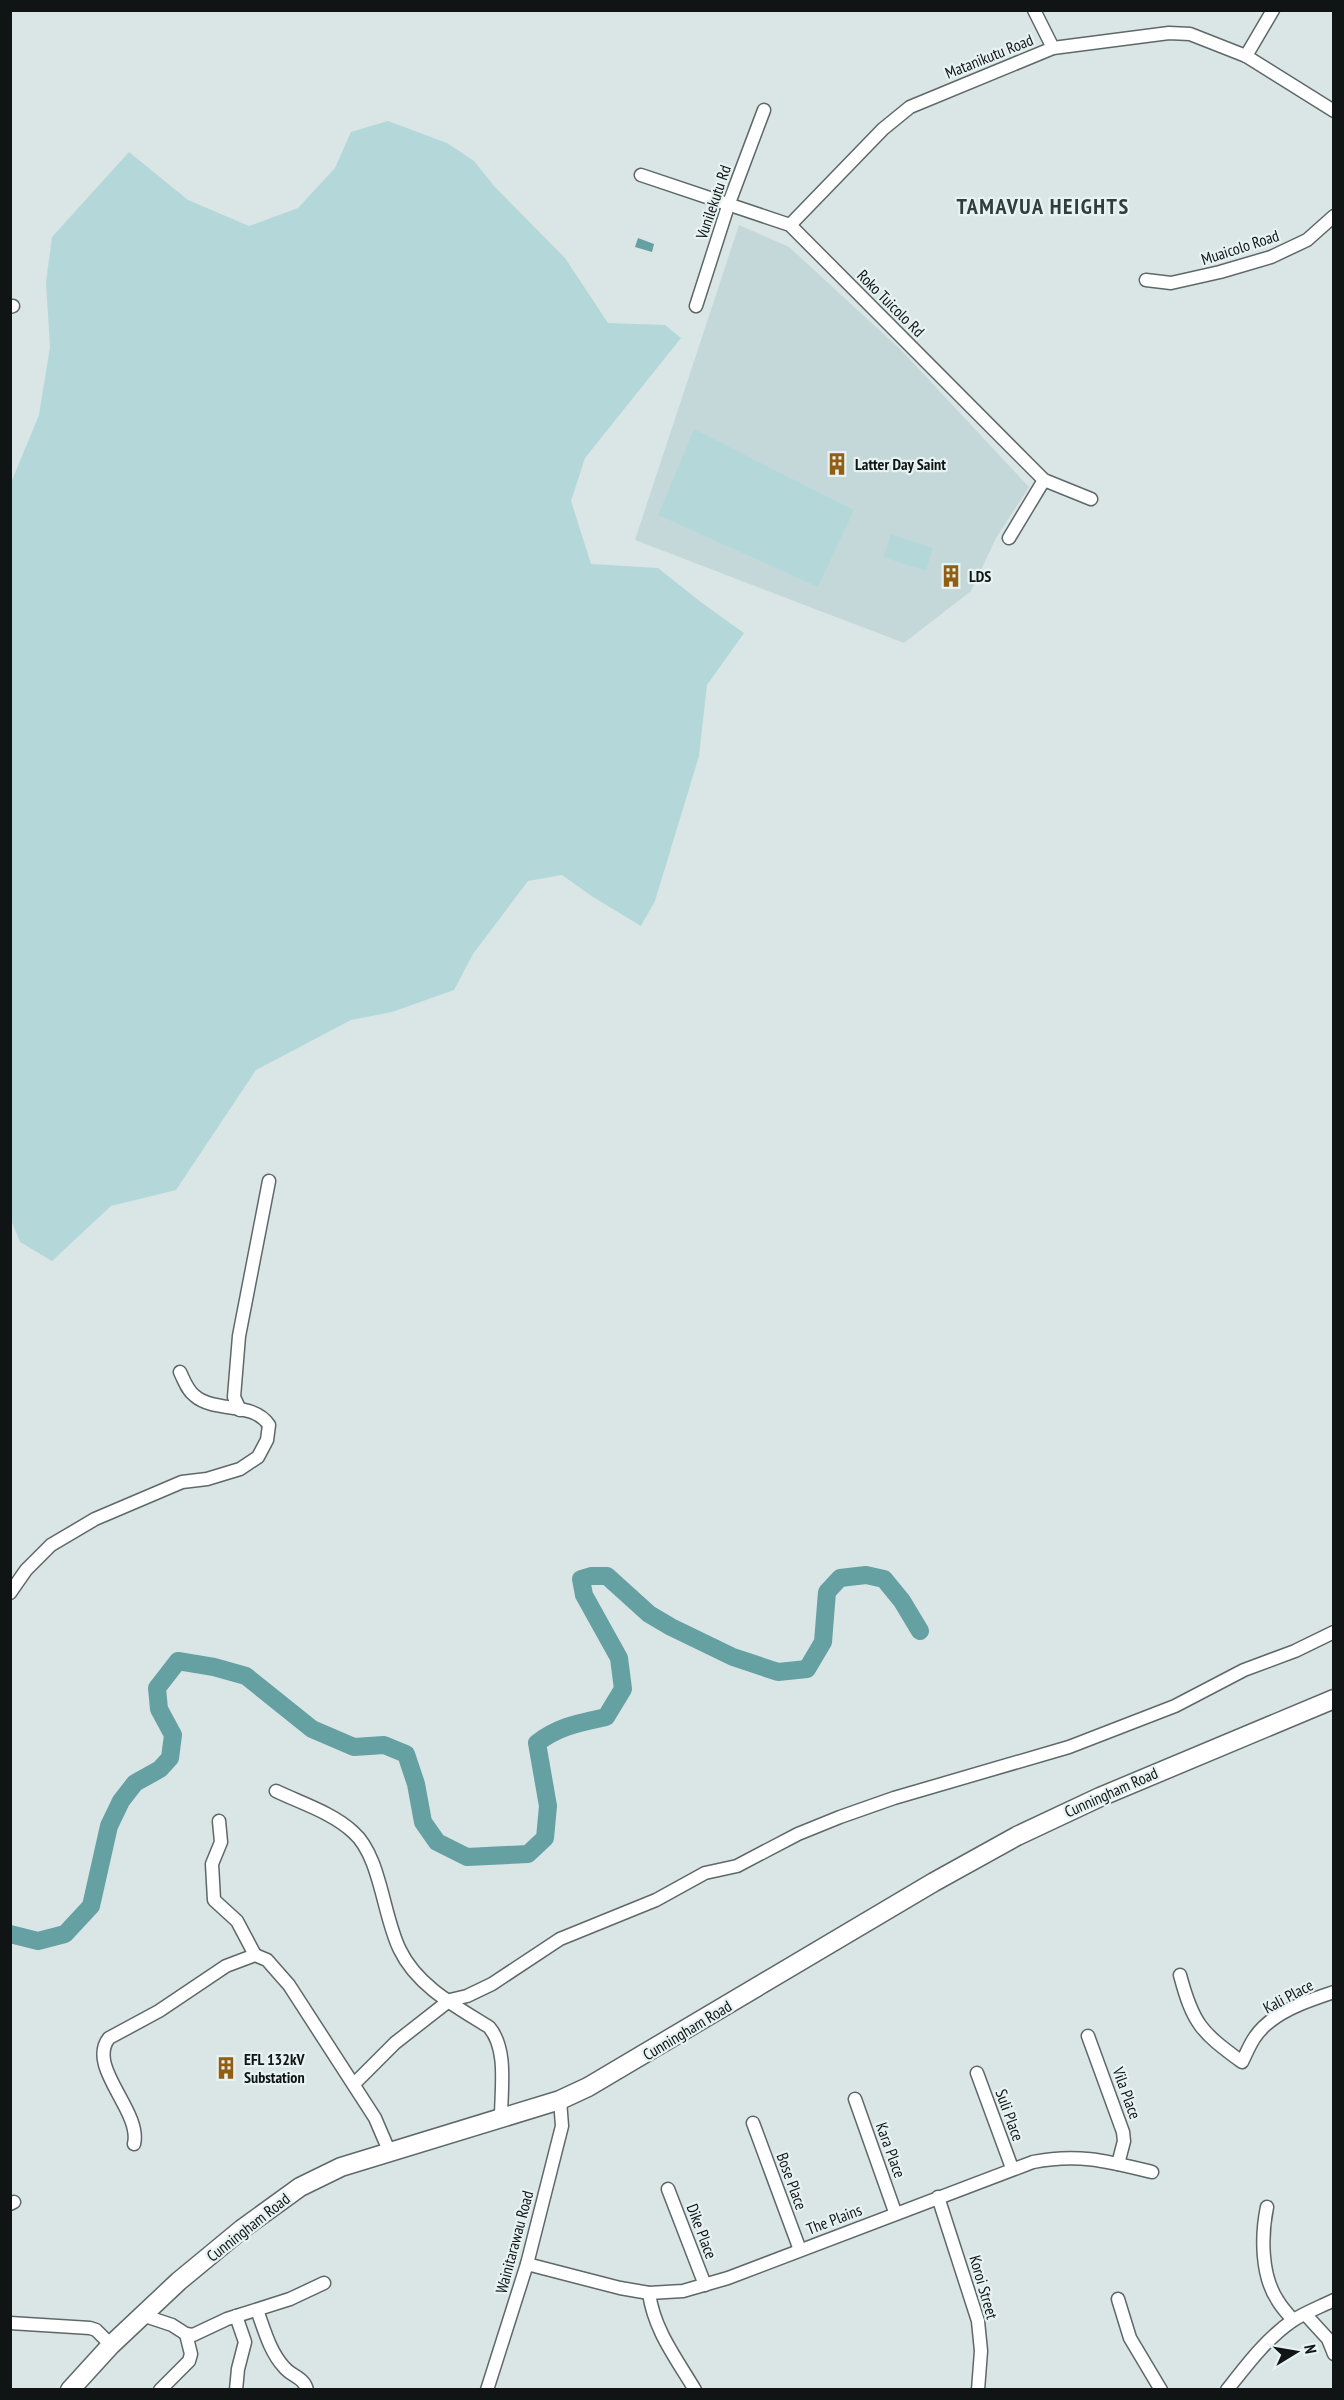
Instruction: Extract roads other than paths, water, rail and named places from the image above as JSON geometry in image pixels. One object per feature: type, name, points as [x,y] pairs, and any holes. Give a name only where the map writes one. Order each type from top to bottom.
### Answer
[{"type":"main road","name":"Cunningham Road","points":[[70,2390],[142,2314],[179,2281],[280,2199],[333,2170],[560,2100],[606,2078],[934,1882],[1017,1836],[1119,1788],[1334,1699]]},
{"type":"street","points":[[1034,10],[1053,48]]},
{"type":"street","points":[[1246,56],[1273,10]]},
{"type":"street","name":"Matanikutu Road","points":[[790,225],[883,129],[910,107],[1053,48],[1169,33],[1190,34],[1246,56],[1334,111]]},
{"type":"street","name":"Vunilekutu Rd","points":[[696,306],[729,203],[764,110]]},
{"type":"street","name":"Roko Tuicolo Rd","points":[[641,175],[790,225],[1044,480],[1091,499]]},
{"type":"street","name":"Muaicolo Road","points":[[1146,280],[1171,284],[1220,273],[1271,257],[1307,240],[1334,216]]},
{"type":"street","points":[[1009,538],[1044,480]]},
{"type":"street","points":[[240,1410],[234,1397],[239,1336],[269,1181]]},
{"type":"street","points":[[10,1593],[26,1570],[51,1545],[95,1519],[182,1482],[207,1479],[240,1469],[258,1457],[267,1440],[269,1425],[265,1419],[259,1415],[201,1400],[193,1395],[180,1372]]},
{"type":"street","points":[[354,2084],[394,2043],[450,2001],[492,1984],[560,1939],[656,1900],[705,1873],[737,1866],[798,1834],[894,1798],[1069,1747],[1175,1706],[1244,1670],[1294,1651],[1334,1632]]},
{"type":"street","points":[[276,1791],[340,1822],[355,1833],[366,1848],[390,1926],[400,1951],[411,1968],[427,1985],[489,2027],[497,2036],[501,2058],[501,2118]]},
{"type":"street","points":[[219,1821],[221,1842],[212,1864],[213,1900],[237,1921],[255,1955],[267,1960],[289,1985],[375,2118],[390,2153]]},
{"type":"street","points":[[134,2144],[135,2127],[109,2073],[104,2058],[105,2043],[109,2038],[159,2011],[226,1966],[255,1955]]},
{"type":"street","name":"Kali Place","points":[[1180,1975],[1188,2004],[1198,2025],[1211,2039],[1242,2062],[1256,2035],[1274,2019],[1307,2002],[1334,1992]]},
{"type":"street","name":"Vila Place","points":[[1088,2036],[1123,2132],[1124,2141],[1118,2164]]},
{"type":"street","name":"Suli Place","points":[[977,2073],[1012,2168]]},
{"type":"street","name":"Kara Place","points":[[855,2099],[895,2212]]},
{"type":"street","name":"Wainitarawau Road","points":[[487,2390],[527,2264],[562,2126],[560,2100]]},
{"type":"street","name":"Bose Place","points":[[753,2123],[800,2250]]},
{"type":"street","name":"The Plains","points":[[527,2264],[628,2290],[650,2293],[683,2291],[800,2250],[895,2212],[1033,2162],[1066,2157],[1118,2164],[1152,2172]]},
{"type":"street","name":"Dike Place","points":[[668,2189],[705,2285]]},
{"type":"street","name":"Koroi Street","points":[[938,2197],[978,2321],[981,2351],[978,2390]]},
{"type":"street","points":[[1267,2207],[1264,2254],[1269,2281],[1277,2301],[1293,2320]]},
{"type":"street","points":[[142,2314],[172,2325],[186,2334],[196,2334],[236,2316],[290,2299],[324,2283]]},
{"type":"street","points":[[650,2293],[652,2313],[658,2328],[694,2390]]},
{"type":"street","points":[[1118,2299],[1130,2338],[1161,2390]]},
{"type":"street","points":[[1227,2390],[1257,2352],[1293,2320],[1334,2300]]},
{"type":"street","points":[[257,2310],[277,2357],[284,2367],[303,2380],[307,2390]]},
{"type":"street","points":[[1306,2315],[1328,2339],[1334,2354]]},
{"type":"street","points":[[236,2316],[245,2342],[238,2369],[236,2390]]},
{"type":"street","points":[[10,2322],[90,2328],[96,2330],[111,2345]]},
{"type":"street","points":[[160,2390],[189,2361],[191,2354],[186,2334]]},
{"type":"waterway","points":[[10,1934],[38,1941],[65,1934],[91,1906],[109,1826],[121,1801],[135,1783],[160,1769],[170,1758],[173,1735],[159,1709],[157,1688],[178,1661],[214,1667],[246,1676],[312,1729],[354,1747],[384,1745],[406,1754],[416,1784],[423,1822],[437,1842],[467,1857],[528,1854],[545,1838],[548,1806],[537,1743],[561,1729],[606,1717],[623,1689],[619,1658],[584,1595],[581,1579],[591,1576],[607,1576],[649,1614],[671,1627],[733,1657],[778,1672],[807,1669],[823,1642],[827,1592],[840,1578],[866,1575],[884,1579],[902,1601],[920,1631]]},
{"type":"place","name":"Latter Day Saint","points":[[837,464]]},
{"type":"place","name":"LDS","points":[[951,576]]},
{"type":"place","name":"EFL 132kV Substation","points":[[226,2068]]},
{"type":"district","name":"TAMAVUA HEIGHTS","points":[[1043,206]]}]
